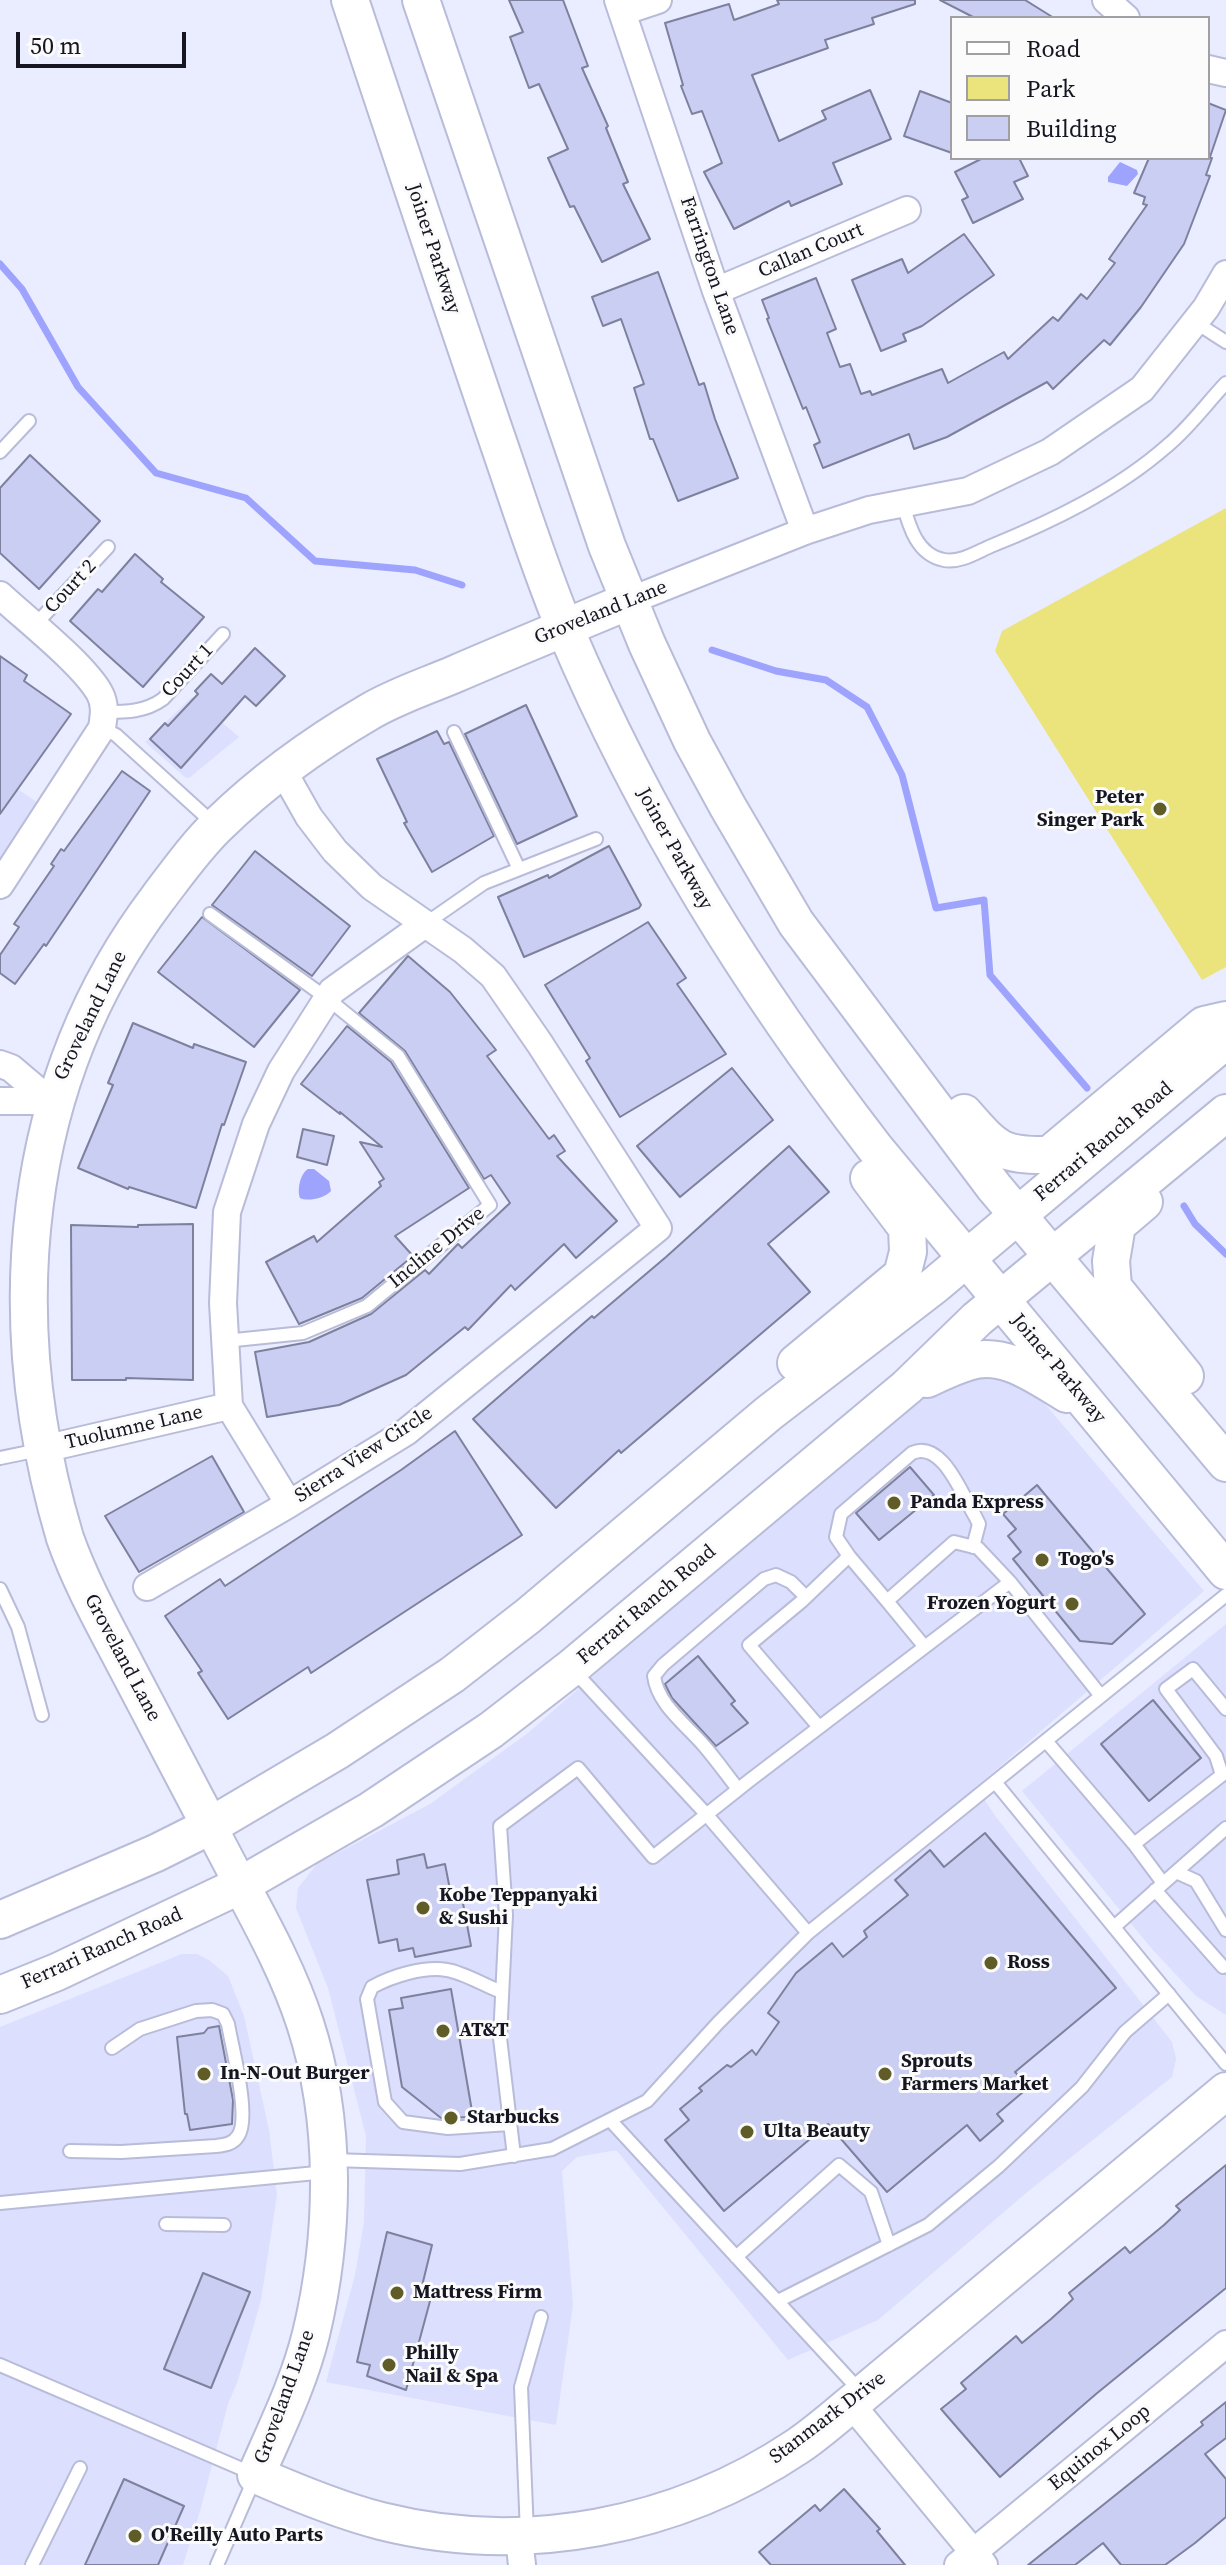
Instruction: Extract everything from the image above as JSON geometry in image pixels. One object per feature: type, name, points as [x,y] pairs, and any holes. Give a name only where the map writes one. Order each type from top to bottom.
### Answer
[{"type":"main road","name":"Joiner Parkway","points":[[350,0],[471,363],[564,628],[661,829],[754,982],[847,1113],[1226,1571]]},
{"type":"main road","points":[[421,0],[607,546],[692,741],[759,864],[807,939],[1017,1215],[1226,1463]]},
{"type":"main road","name":"Groveland Lane","points":[[210,1826],[88,1595],[64,1537],[39,1450],[27,1393],[22,1278],[26,1221],[50,1101],[99,988],[136,927],[217,826],[283,771],[379,707],[629,601]]},
{"type":"main road","points":[[807,939],[994,1147],[1024,1155],[1049,1155],[1204,1025],[1226,1020]]},
{"type":"main road","points":[[754,982],[758,1027],[907,1228],[908,1252],[902,1275],[789,1369],[769,1413]]},
{"type":"main road","name":"Ferrari Ranch Road","points":[[0,1920],[156,1853],[210,1826],[337,1751],[452,1675],[528,1616],[769,1413],[967,1259],[1226,1040]]},
{"type":"main road","name":"Ferrari Ranch Road","points":[[0,1995],[57,1972],[241,1885],[433,1771],[491,1730],[571,1668],[907,1387],[1001,1300],[1226,1113]]},
{"type":"main road","points":[[1226,1134],[1117,1225],[1111,1261],[1113,1287],[1226,1427]]},
{"type":"main road","points":[[907,1387],[971,1360],[997,1359],[1021,1366],[1091,1409]]},
{"type":"main road","name":"Groveland Lane","points":[[241,1885],[290,1982],[306,2024],[318,2074],[329,2166],[320,2286],[310,2336],[256,2475]]},
{"type":"main road","name":"Stanmark Drive","points":[[256,2475],[307,2498],[383,2522],[522,2546],[669,2510],[757,2471],[800,2444],[1226,2091]]},
{"type":"street","points":[[620,6],[658,0]]},
{"type":"street","points":[[1106,0],[1124,16]]},
{"type":"street","name":"Farrington Lane","points":[[620,6],[716,291],[805,531]]},
{"type":"street","name":"Callan Court","points":[[716,291],[907,210]]},
{"type":"street","name":"Groveland Lane","points":[[629,601],[805,531],[869,510],[968,491],[1050,452],[1142,389],[1195,322],[1226,274]]},
{"type":"street","points":[[0,885],[103,720],[100,694],[87,675],[34,626],[3,605]]},
{"type":"street","points":[[283,771],[309,817],[335,851],[372,887],[425,924]]},
{"type":"street","name":"Sierra View Circle","points":[[425,924],[463,950],[493,976],[658,1228],[406,1432],[289,1504],[229,1406],[223,1303],[227,1212],[256,1124],[281,1071],[328,999],[332,991],[425,924]]},
{"type":"street","points":[[0,1064],[11,1068],[50,1101]]},
{"type":"street","points":[[0,1101],[50,1101]]},
{"type":"street","name":"Tuolumne Lane","points":[[39,1450],[229,1406]]},
{"type":"street","points":[[147,1587],[289,1504]]},
{"type":"street","name":"Groveland Lane","points":[[210,1826],[241,1885]]},
{"type":"street","name":"Equinox Loop","points":[[857,2399],[972,2561],[1226,2344]]},
{"type":"lane","points":[[1195,322],[1226,342]]},
{"type":"lane","points":[[903,504],[918,543],[944,560],[963,558],[1045,524],[1134,472],[1169,445],[1226,383]]},
{"type":"lane","points":[[0,452],[29,421]]},
{"type":"lane","name":"Court 2","points":[[34,626],[108,547]]},
{"type":"lane","name":"Court 1","points":[[103,720],[152,707],[223,634]]},
{"type":"lane","points":[[103,720],[217,826]]},
{"type":"lane","points":[[454,732],[519,869]]},
{"type":"lane","points":[[425,924],[484,883],[596,839]]},
{"type":"lane","points":[[210,914],[328,999]]},
{"type":"lane","name":"Incline Drive","points":[[225,1341],[303,1333],[367,1306],[490,1205],[398,1056],[328,999]]},
{"type":"lane","points":[[924,1646],[836,1537],[841,1514],[912,1453],[919,1449],[931,1451],[940,1458],[979,1524],[973,1547]]},
{"type":"lane","points":[[0,1458],[39,1450]]},
{"type":"lane","points":[[887,1601],[954,1542],[978,1548],[1010,1582],[1101,1696]]},
{"type":"lane","points":[[819,1727],[749,1645],[849,1556]]},
{"type":"lane","points":[[738,1789],[705,1746],[668,1708],[656,1689],[654,1676],[764,1579],[776,1575],[791,1582],[806,1597]]},
{"type":"lane","points":[[514,2156],[500,2038],[506,1915],[500,1826],[578,1768],[653,1857],[1010,1582]]},
{"type":"lane","points":[[0,1589],[18,1627],[42,1715]]},
{"type":"lane","points":[[0,2203],[329,2166],[460,2164],[552,2149],[647,2101],[718,2023],[808,1933],[1226,1595]]},
{"type":"lane","points":[[571,1668],[706,1814],[808,1933]]},
{"type":"lane","points":[[1134,1844],[1222,1775],[1216,1756],[1166,1689],[1193,1669],[1226,1709]]},
{"type":"lane","points":[[1046,1741],[1134,1844],[1159,1886],[1223,1967]]},
{"type":"lane","points":[[995,1782],[1226,2064]]},
{"type":"lane","points":[[1114,1927],[1226,1828]]},
{"type":"lane","points":[[1176,1872],[1196,1881],[1226,1930]]},
{"type":"lane","points":[[502,1992],[447,1970],[387,1979],[372,1987],[367,1999],[385,2102],[403,2122],[448,2128],[510,2124]]},
{"type":"lane","points":[[778,2301],[928,2225],[999,2166],[1082,2087],[1125,2032],[1169,1994]]},
{"type":"lane","points":[[70,2151],[216,2146],[229,2144],[240,2134],[243,2118],[228,2024],[223,2014],[204,2010],[172,2018],[140,2029],[112,2048]]},
{"type":"lane","points":[[610,2120],[778,2301],[857,2399]]},
{"type":"lane","points":[[736,2257],[839,2165],[871,2192],[889,2245]]},
{"type":"lane","points":[[166,2224],[224,2225]]},
{"type":"lane","points":[[522,2546],[521,2387],[541,2317]]},
{"type":"lane","points":[[0,2365],[256,2475]]},
{"type":"lane","points":[[32,2565],[80,2468]]},
{"type":"lane","name":"Groveland Lane","points":[[217,2565],[256,2475]]},
{"type":"shaded area","points":[[192,697],[239,737],[189,778],[145,742]]},
{"type":"shaded area","points":[[0,777],[51,812],[0,889]]},
{"type":"shaded area","points":[[974,1369],[1028,1384],[1204,1591],[976,1787],[996,1817],[1172,2042],[1176,2059],[1172,2077],[1026,2193],[878,2320],[788,2360],[617,2151],[611,2151],[577,2157],[562,2171],[573,2305],[556,2425],[326,2382],[355,2275],[364,2222],[366,2136],[328,1988],[296,1908],[298,1888],[317,1864],[430,1804],[528,1733],[913,1404]]},
{"type":"shaded area","points":[[1226,1624],[1226,2015],[1196,1996],[1152,1949],[1022,1791]]},
{"type":"shaded area","points":[[182,1954],[197,1954],[228,1976],[244,2016],[269,2130],[277,2195],[261,2300],[228,2404],[200,2511],[183,2565],[0,2565],[0,2027]]},
{"type":"green space","name":"Peter Singer Park","points":[[1226,508],[1226,967],[1202,980],[995,651],[1002,631]]},
{"type":"water","points":[[1120,162],[1137,170],[1138,174],[1127,186],[1108,182],[1108,177]]},
{"type":"water","points":[[308,1169],[314,1169],[329,1181],[331,1191],[325,1196],[307,1200],[300,1198],[300,1182]]},
{"type":"building","points":[[509,0],[563,0],[588,66],[582,68],[608,126],[606,128],[628,182],[623,184],[650,239],[602,262],[574,206],[570,207],[548,158],[568,149],[539,84],[529,88],[510,37],[523,32]]},
{"type":"building","points":[[777,0],[915,0],[915,4],[872,18],[874,24],[825,40],[828,48],[752,75],[779,141],[826,119],[822,111],[870,90],[891,139],[833,163],[842,184],[791,206],[789,201],[734,229],[704,172],[722,163],[702,111],[692,114],[681,86],[665,23],[729,4],[734,20],[779,4]]},
{"type":"building","points":[[940,0],[1025,0],[1051,16],[971,16]]},
{"type":"building","points":[[920,91],[950,102],[950,152],[904,136]]},
{"type":"building","points":[[1210,104],[1226,110],[1210,157]]},
{"type":"building","points":[[1212,158],[1206,175],[1210,176],[1184,244],[1141,307],[1110,345],[1104,340],[1053,389],[1047,382],[947,437],[914,449],[909,434],[823,468],[814,445],[820,442],[806,407],[803,409],[762,300],[816,278],[836,329],[827,333],[840,367],[850,364],[861,394],[870,391],[872,395],[942,369],[948,383],[1004,352],[1008,359],[1053,317],[1058,321],[1081,294],[1087,299],[1115,263],[1109,259],[1147,205],[1143,204],[1145,197],[1134,193],[1148,160]]},
{"type":"building","points":[[979,160],[1020,160],[1028,176],[1014,182],[1023,199],[973,223],[962,200],[968,197],[955,172]]},
{"type":"building","points":[[964,234],[994,275],[922,326],[903,334],[906,341],[881,351],[852,280],[902,259],[908,273]]},
{"type":"building","points":[[658,272],[699,385],[704,383],[738,478],[678,501],[653,439],[650,439],[634,388],[644,384],[621,319],[603,326],[592,297]]},
{"type":"building","points":[[30,455],[100,521],[39,589],[0,553],[0,488]]},
{"type":"building","points":[[135,554],[163,579],[161,582],[204,617],[143,687],[70,621],[98,589],[102,592]]},
{"type":"building","points":[[255,648],[285,676],[256,706],[245,696],[181,768],[150,739],[165,723],[168,726],[198,694],[195,691],[211,674],[222,684]]},
{"type":"building","points":[[0,656],[27,675],[24,681],[71,714],[0,814]]},
{"type":"building","points":[[526,705],[577,816],[517,844],[465,734]]},
{"type":"building","points":[[437,731],[444,744],[449,742],[494,836],[432,872],[404,823],[407,822],[377,759]]},
{"type":"building","points":[[122,771],[150,791],[46,946],[44,944],[15,984],[0,973],[0,955],[19,927],[14,924],[54,866],[51,864],[61,849],[64,851]]},
{"type":"building","points":[[609,846],[641,905],[639,908],[524,957],[498,897],[548,875],[549,878]]},
{"type":"building","points":[[255,851],[350,926],[312,976],[212,905]]},
{"type":"building","points":[[202,917],[300,990],[254,1047],[158,972]]},
{"type":"building","points":[[648,922],[686,978],[677,984],[726,1054],[620,1117],[586,1061],[590,1058],[545,985]]},
{"type":"building","points":[[408,956],[450,992],[496,1050],[487,1056],[549,1139],[554,1135],[565,1151],[557,1156],[617,1221],[576,1258],[564,1244],[515,1290],[511,1285],[468,1330],[465,1327],[406,1375],[339,1405],[267,1417],[255,1352],[309,1342],[371,1314],[425,1270],[429,1274],[458,1244],[462,1248],[510,1203],[491,1175],[484,1179],[405,1051],[359,1013]]},
{"type":"building","points":[[133,1023],[193,1048],[194,1044],[246,1062],[222,1124],[196,1208],[128,1189],[78,1168],[113,1085],[108,1083]]},
{"type":"building","points":[[347,1026],[391,1062],[469,1188],[395,1236],[413,1256],[362,1298],[299,1324],[266,1262],[314,1236],[317,1242],[381,1186],[379,1182],[384,1179],[360,1142],[382,1147],[301,1084]]},
{"type":"building","points":[[732,1068],[773,1120],[680,1197],[637,1146]]},
{"type":"building","points":[[303,1129],[334,1136],[327,1165],[297,1157]]},
{"type":"building","points":[[789,1146],[829,1192],[768,1244],[810,1292],[621,1453],[619,1450],[556,1508],[473,1419],[666,1257]]},
{"type":"building","points":[[193,1224],[193,1380],[72,1380],[71,1225],[138,1227]]},
{"type":"building","points":[[455,1431],[522,1535],[311,1673],[308,1667],[228,1719],[198,1673],[202,1671],[165,1616],[220,1579],[225,1586]]},
{"type":"building","points":[[212,1456],[244,1512],[139,1572],[105,1516]]},
{"type":"building","name":"Panda Express","points":[[910,1467],[934,1495],[879,1540],[856,1513]]},
{"type":"building","points":[[1037,1485],[1145,1614],[1112,1644],[1080,1641],[1013,1559],[1021,1552],[1008,1536],[1016,1529],[1003,1514]]},
{"type":"building","points":[[698,1656],[735,1701],[731,1704],[748,1723],[716,1746],[672,1698],[665,1684]]},
{"type":"building","points":[[1153,1700],[1201,1758],[1149,1801],[1101,1744]]},
{"type":"building","points":[[985,1833],[1116,1988],[1015,2072],[1029,2087],[997,2114],[1003,2121],[980,2141],[967,2125],[887,2192],[828,2124],[724,2211],[665,2140],[689,2120],[680,2109],[727,2065],[731,2067],[752,2050],[756,2055],[779,2022],[768,2013],[796,1973],[832,1943],[843,1957],[867,1937],[864,1931],[908,1895],[895,1880],[930,1850],[944,1867]]},
{"type":"building","points":[[424,1854],[427,1868],[445,1864],[452,1900],[462,1898],[471,1946],[415,1957],[413,1948],[399,1951],[397,1939],[379,1943],[367,1880],[399,1874],[397,1860]]},
{"type":"building","points":[[451,1989],[473,2117],[441,2118],[402,2087],[389,2010],[403,2008],[401,1998]]},
{"type":"building","name":"In-N-Out Burger","points":[[219,2026],[233,2100],[232,2124],[190,2130],[185,2114],[177,2037],[204,2033],[208,2028]]},
{"type":"building","points":[[1226,2165],[1226,2288],[1000,2477],[941,2409],[966,2389],[961,2383],[1016,2336],[1022,2343],[1073,2299],[1069,2293],[1125,2247],[1130,2253],[1180,2210],[1176,2206]]},
{"type":"building","points":[[387,2232],[432,2245],[422,2286],[433,2290],[406,2390],[367,2376],[370,2365],[357,2362]]},
{"type":"building","points":[[203,2273],[250,2292],[211,2388],[164,2369]]},
{"type":"building","points":[[1226,2402],[1226,2438],[1205,2454],[1226,2479],[1226,2517],[1195,2543],[1165,2565],[1121,2565],[1103,2543],[1075,2565],[1028,2565],[1203,2425],[1201,2422]]},
{"type":"building","name":"O'Reilly Auto Parts","points":[[124,2479],[184,2506],[158,2565],[85,2565]]},
{"type":"building","points":[[844,2489],[880,2529],[877,2531],[905,2565],[771,2565],[759,2552],[815,2505],[820,2511]]},
{"type":"waterway","points":[[0,264],[22,289],[78,387],[156,473],[246,498],[315,561],[415,570],[462,585]]},
{"type":"waterway","points":[[712,650],[776,671],[826,680],[867,707],[902,775],[936,908],[984,900],[990,975],[1087,1088]]},
{"type":"waterway","points":[[1184,1206],[1195,1224],[1226,1254]]},
{"type":"place","name":"Peter Singer Park","points":[[1160,809]]},
{"type":"place","name":"Panda Express","points":[[894,1503]]},
{"type":"place","name":"Togo's","points":[[1042,1560]]},
{"type":"place","name":"Frozen Yogurt","points":[[1072,1604]]},
{"type":"place","name":"Kobe Teppanyaki & Sushi","points":[[423,1908]]},
{"type":"place","name":"Ross","points":[[991,1963]]},
{"type":"place","name":"AT&T","points":[[443,2031]]},
{"type":"place","name":"In-N-Out Burger","points":[[204,2074]]},
{"type":"place","name":"Sprouts Farmers Market","points":[[885,2074]]},
{"type":"place","name":"Starbucks","points":[[451,2118]]},
{"type":"place","name":"Ulta Beauty","points":[[747,2132]]},
{"type":"place","name":"Mattress Firm","points":[[397,2293]]},
{"type":"place","name":"Philly Nail & Spa","points":[[389,2365]]},
{"type":"place","name":"O'Reilly Auto Parts","points":[[135,2536]]}]
